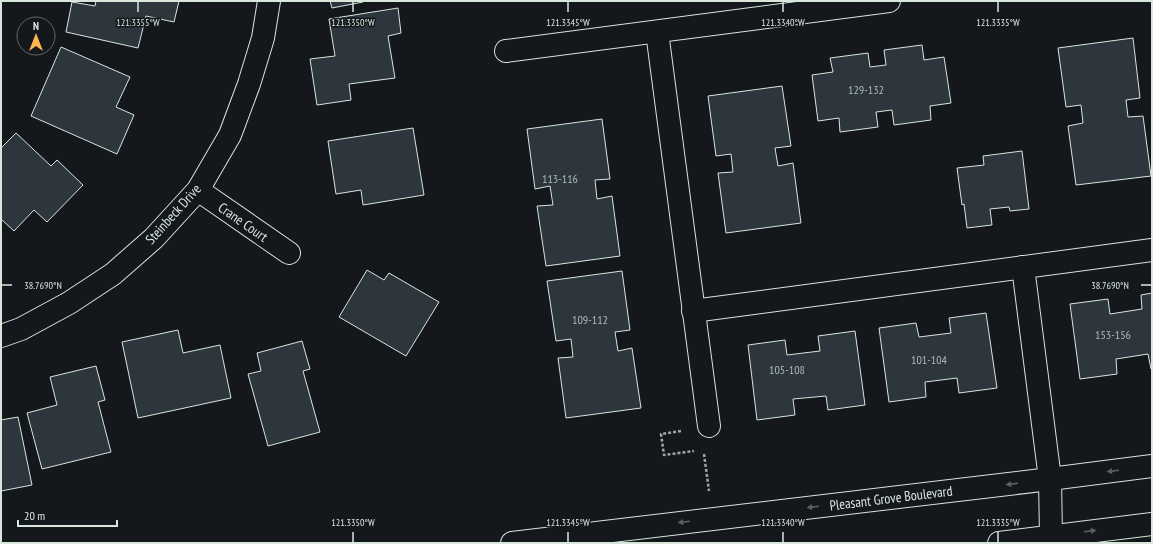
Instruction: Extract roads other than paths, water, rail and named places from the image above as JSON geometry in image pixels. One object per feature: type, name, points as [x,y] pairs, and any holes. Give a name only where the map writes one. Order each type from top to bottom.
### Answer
[{"type":"main road","name":"Steinbeck Drive","points":[[1,336],[21,329],[62,307],[113,274],[154,238],[198,190],[230,135],[249,84],[263,38],[269,1]]},
{"type":"main road","points":[[506,52],[890,1]]},
{"type":"main road","points":[[657,32],[709,426]]},
{"type":"main road","name":"Crane Court","points":[[198,190],[289,253]]},
{"type":"main road","points":[[693,310],[1152,250]]},
{"type":"main road","points":[[1023,267],[1050,479],[1052,540]]},
{"type":"main road","name":"Pleasant Grove Boulevard","points":[[512,543],[1152,466]]},
{"type":"main road","points":[[999,543],[1052,540],[1152,524]]}]
